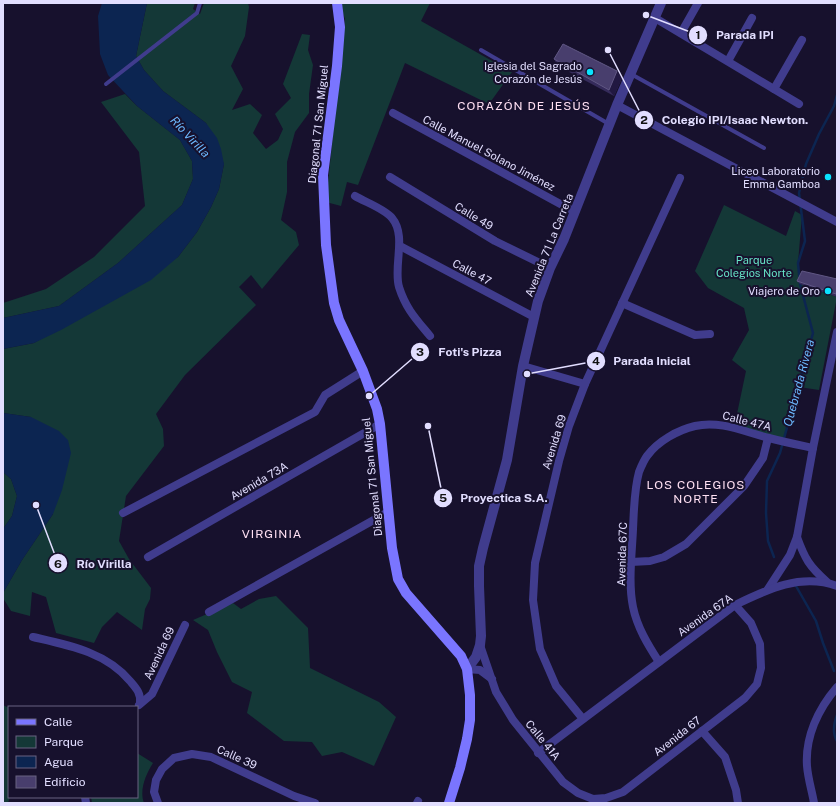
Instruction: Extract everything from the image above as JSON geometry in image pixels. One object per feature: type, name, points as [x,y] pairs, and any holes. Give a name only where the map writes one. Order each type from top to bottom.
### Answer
[{"type":"main road","name":"Diagonal 71 San Miguel","points":[[337,4],[340,27],[336,73],[322,175],[326,245],[334,303],[339,320],[363,371],[377,409],[380,424],[392,548],[398,579],[406,593],[461,656],[467,668]]},
{"type":"main road","points":[[449,803],[460,768],[470,720],[470,696],[467,668]]},
{"type":"street","points":[[681,33],[698,3]]},
{"type":"street","name":"Avenida 71 La Carreta","points":[[467,668],[476,657],[480,645],[479,586],[483,548],[507,460],[523,366],[538,301],[550,268],[564,239],[617,105],[655,18],[658,4]]},
{"type":"street","points":[[655,18],[799,104]]},
{"type":"street","points":[[728,61],[752,18]]},
{"type":"street","points":[[774,89],[802,40]]},
{"type":"street","points":[[617,105],[837,222]]},
{"type":"street","name":"Calle Manuel Solano Jiménez","points":[[393,113],[575,212]]},
{"type":"street","name":"Calle 49","points":[[390,177],[489,238],[550,268]]},
{"type":"street","name":"Avenida 69","points":[[583,719],[556,686],[540,649],[533,600],[535,563],[559,461],[569,426],[585,384],[680,178]]},
{"type":"street","points":[[355,196],[389,214],[394,220],[400,246],[398,259],[399,286],[407,309],[430,336]]},
{"type":"street","name":"Calle 47","points":[[400,246],[534,317]]},
{"type":"street","points":[[622,303],[695,335],[710,334]]},
{"type":"street","points":[[768,589],[790,555],[797,537],[813,448],[837,332]]},
{"type":"street","points":[[523,366],[585,384]]},
{"type":"street","points":[[123,513],[315,412],[325,395],[363,371]]},
{"type":"street","name":"Avenida 73A","points":[[148,557],[380,424]]},
{"type":"street","name":"Calle 47A","points":[[656,446],[684,429],[709,424],[725,426],[768,438],[813,448]]},
{"type":"street","points":[[631,562],[650,561],[664,557],[686,544],[744,486],[763,458],[768,438]]},
{"type":"street","name":"Avenida 67C","points":[[656,446],[648,455],[640,470],[636,486],[631,562],[633,607],[637,623],[646,642],[659,662]]},
{"type":"street","points":[[209,612],[388,512]]},
{"type":"street","points":[[797,537],[803,554],[812,569],[827,582],[837,586]]},
{"type":"street","points":[[768,589],[787,583],[827,582]]},
{"type":"street","name":"Avenida 67A","points":[[538,753],[736,605],[768,589]]},
{"type":"street","name":"Avenida 67","points":[[593,801],[623,792],[745,698],[756,684],[761,668],[760,644],[751,623],[736,605]]},
{"type":"street","name":"Avenida 69","points":[[139,705],[152,694],[184,625]]},
{"type":"street","points":[[33,637],[85,650],[112,664],[126,676],[137,689],[140,697],[139,705]]},
{"type":"street","name":"Calle 41A","points":[[480,645],[496,692],[513,720],[538,753],[563,782],[578,794],[593,801]]},
{"type":"street","points":[[467,668],[480,670],[493,680]]},
{"type":"street","points":[[814,803],[807,766],[808,747],[812,730],[820,710],[837,687]]},
{"type":"street","points":[[702,731],[724,757],[736,790],[738,803]]},
{"type":"street","name":"Calle 39","points":[[158,803],[154,792],[156,780],[162,769],[174,758],[192,754],[211,757],[294,796],[315,803]]},
{"type":"lane","points":[[108,83],[196,13],[200,3]]},
{"type":"lane","points":[[481,50],[609,125]]},
{"type":"lane","points":[[631,74],[764,148]]},
{"type":"green space","points":[[147,3],[195,3],[193,9],[200,14],[204,3],[248,3],[249,7],[245,36],[231,66],[243,89],[232,110],[250,104],[262,115],[253,133],[266,149],[278,140],[283,129],[275,114],[291,98],[283,84],[302,34],[310,35],[308,50],[313,65],[309,94],[309,113],[295,132],[287,162],[287,192],[281,220],[296,232],[299,245],[262,289],[251,275],[239,287],[256,305],[185,375],[156,414],[163,429],[164,446],[126,496],[119,541],[129,559],[151,588],[150,599],[145,609],[142,630],[117,612],[102,627],[94,643],[56,633],[46,597],[32,592],[30,616],[11,611],[3,598],[3,593],[22,560],[53,514],[31,417],[3,413],[3,349],[34,343],[178,257],[197,232],[219,189],[224,164],[206,123],[163,91],[144,70],[136,56]]},
{"type":"green space","points":[[339,3],[430,3],[421,21],[512,72],[489,104],[405,63],[358,185],[347,182],[341,206],[326,202],[345,19]]},
{"type":"green space","points":[[125,94],[137,106],[180,140],[192,161],[193,179],[182,205],[118,263],[59,306],[3,318],[3,303],[46,289],[94,257],[145,206],[139,152],[101,102]]},
{"type":"green space","name":"Parque Colegios Norte","points":[[724,205],[786,236],[795,211],[802,215],[798,263],[800,284],[837,297],[819,390],[799,387],[784,440],[734,428],[746,371],[732,360],[749,330],[744,308],[708,288],[695,271]]},
{"type":"green space","points":[[3,472],[11,479],[17,496],[12,516],[3,529]]},
{"type":"green space","points":[[276,596],[308,628],[310,668],[379,702],[396,717],[374,766],[342,752],[322,756],[312,742],[284,741],[247,713],[252,692],[232,682],[208,630],[193,620],[233,603],[241,609],[259,599]]},
{"type":"green space","points":[[3,705],[8,708],[8,798],[10,798],[8,803],[3,803]]},
{"type":"green space","points":[[138,754],[153,763],[146,777],[143,788],[142,793],[144,803],[92,803],[91,798],[138,798]]},
{"type":"water","name":"Río Virilla","points":[[102,3],[147,3],[136,56],[144,70],[163,91],[206,123],[217,138],[224,164],[219,189],[197,232],[178,257],[151,280],[61,330],[34,343],[3,349],[3,318],[59,306],[118,263],[182,205],[193,179],[192,161],[180,140],[137,106],[108,75],[100,54],[98,16]]},
{"type":"water","points":[[3,413],[31,417],[59,431],[68,440],[71,453],[62,490],[53,514],[22,560],[3,593],[3,529],[12,516],[17,496],[11,479],[3,472]]},
{"type":"building","name":"Iglesia del Sagrado Corazón de Jesús","points":[[563,44],[617,71],[609,90],[554,59]]},
{"type":"building","name":"Viajero de Oro","points":[[802,271],[837,279],[836,294],[797,281]]},
{"type":"waterway","name":"Quebrada Rivera","points":[[774,557],[768,541],[766,513],[767,481],[780,453],[813,333],[800,284],[798,263],[805,241],[799,193],[806,164],[819,134],[834,106],[837,95]]},
{"type":"waterway","name":"Quebrada Rivera","points":[[796,586],[816,621],[834,671]]},
{"type":"waterway","name":"Quebrada Rivera","points":[[837,715],[834,728],[834,735],[837,741]]},
{"type":"place","name":"Parada IPI","points":[[646,15]]},
{"type":"place","name":"Colegio IPI/Isaac Newton.","points":[[608,50]]},
{"type":"place","name":"Iglesia del Sagrado Corazón de Jesús","points":[[590,72]]},
{"type":"place","name":"Liceo Laboratorio Emma Gamboa","points":[[828,177]]},
{"type":"place","name":"Viajero de Oro","points":[[828,291]]},
{"type":"place","name":"Parada Inicial","points":[[527,374]]},
{"type":"place","name":"Foti's Pizza","points":[[369,396]]},
{"type":"place","name":"Proyectica S.A.","points":[[428,426]]},
{"type":"place","name":"Río Virilla","points":[[36,505]]},
{"type":"district","name":"CORAZÓN DE JESÚS","points":[[524,106]]},
{"type":"district","name":"LOS COLEGIOS NORTE","points":[[696,492]]},
{"type":"district","name":"VIRGINIA","points":[[272,534]]}]
